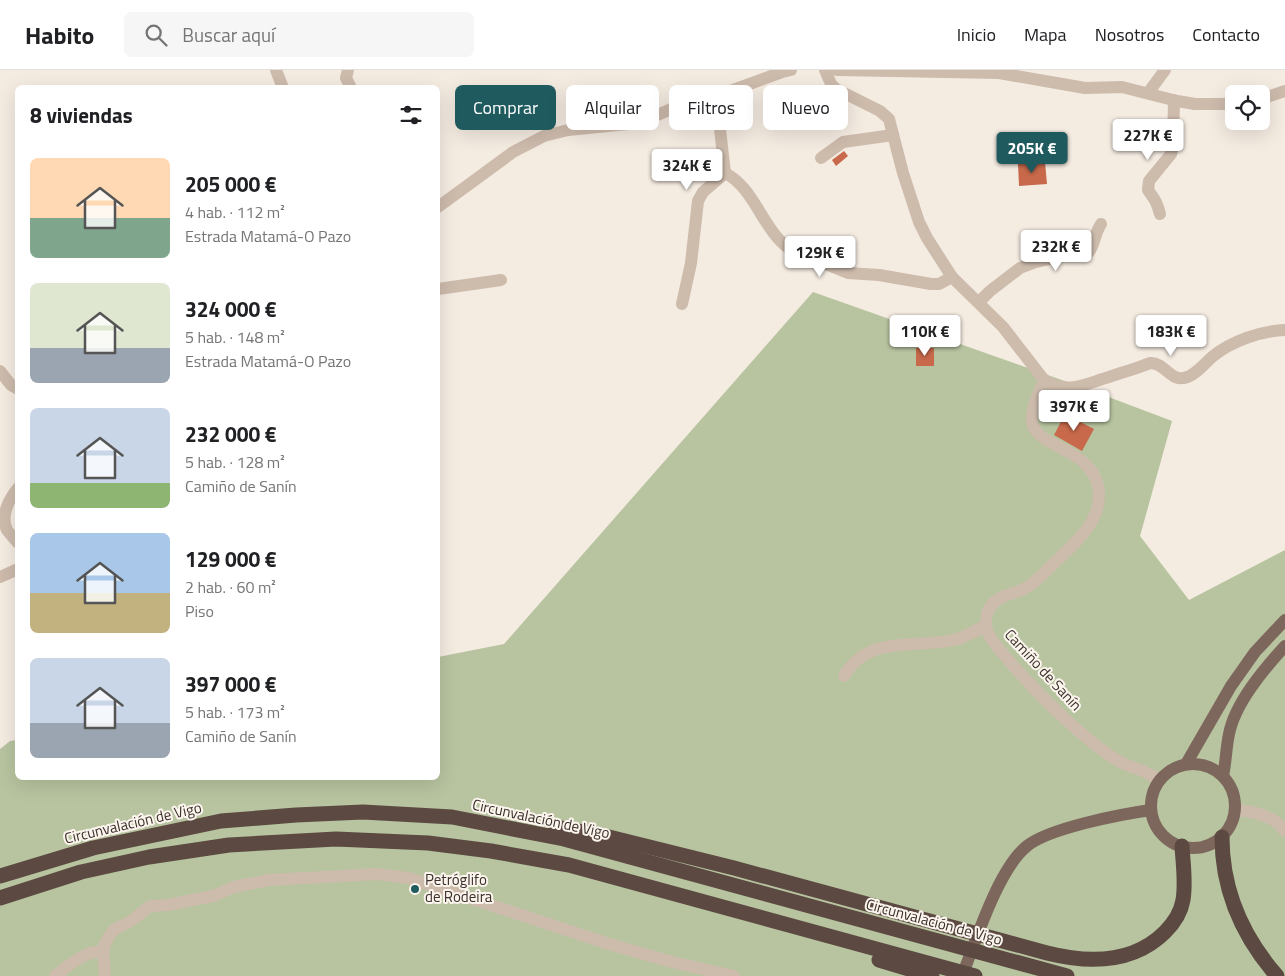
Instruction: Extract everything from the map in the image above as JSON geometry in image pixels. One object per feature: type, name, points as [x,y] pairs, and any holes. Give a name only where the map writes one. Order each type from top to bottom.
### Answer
[{"type":"highway","name":"Circunvalación de Vigo","points":[[0,876],[93,848],[221,822],[296,814],[363,812],[452,817],[564,839],[1066,976]]},
{"type":"highway","points":[[452,817],[493,816],[605,836],[734,868],[1047,953],[1082,959],[1116,958],[1129,955],[1156,941],[1170,928],[1183,899],[1182,846]]},
{"type":"highway","points":[[1222,837],[1223,863],[1234,908],[1248,937],[1262,959],[1277,976]]},
{"type":"highway","points":[[0,898],[80,872],[150,857],[229,845],[336,839],[428,843],[491,850],[569,865],[975,976]]},
{"type":"highway","points":[[835,938],[868,957],[932,976]]},
{"type":"main road","points":[[1186,764],[1231,686],[1255,652],[1285,620]]},
{"type":"main road","points":[[1223,776],[1229,732],[1237,712],[1254,684],[1285,646]]},
{"type":"main road","points":[[1186,764],[1206,766],[1223,776],[1234,795],[1235,810],[1231,825],[1222,837],[1210,844],[1196,848],[1182,846],[1171,841],[1161,833],[1155,822],[1152,810],[1153,795],[1160,780],[1176,768],[1186,764]]},
{"type":"main road","points":[[962,976],[1001,882],[1012,862],[1026,846],[1042,837],[1072,827],[1152,810]]},
{"type":"street","points":[[276,70],[282,85]]},
{"type":"street","points":[[348,70],[346,78],[350,85]]},
{"type":"street","points":[[747,85],[790,70]]},
{"type":"street","points":[[825,70],[831,84],[836,89],[885,114],[891,123],[903,174],[919,222],[931,245],[952,277],[1003,327],[1044,380],[1050,384],[1066,388],[1086,386],[1156,362],[1174,377],[1186,378],[1195,373],[1213,355],[1235,344],[1262,334],[1285,330]]},
{"type":"street","points":[[837,70],[982,72],[1085,88],[1122,87],[1195,104],[1225,104]]},
{"type":"street","points":[[1148,93],[1165,70]]},
{"type":"street","points":[[1270,96],[1285,91]]},
{"type":"street","points":[[1160,214],[1158,205],[1148,190],[1148,186],[1149,181],[1171,154],[1173,147],[1174,100]]},
{"type":"street","points":[[440,206],[513,152],[544,136],[568,130],[639,123],[669,109]]},
{"type":"street","points":[[720,130],[725,173]]},
{"type":"street","points":[[821,158],[843,142],[893,135]]},
{"type":"street","points":[[725,173],[737,180],[755,204],[763,220],[782,244],[819,263],[848,273],[879,275],[920,283],[938,284],[952,277]]},
{"type":"street","points":[[682,304],[691,263],[698,201],[703,192],[725,173]]},
{"type":"street","points":[[979,302],[1020,268],[1063,256],[1085,256],[1092,247],[1096,231],[1101,224]]},
{"type":"street","points":[[440,289],[501,280]]},
{"type":"street","points":[[0,371],[15,388]]},
{"type":"street","name":"Camiño de Sanín","points":[[1044,380],[1032,413],[1032,422],[1036,432],[1083,460],[1090,468],[1098,487],[1097,507],[1089,526],[1080,538],[1033,583],[1024,589],[999,598],[993,603],[987,614],[986,626],[991,639],[1023,676],[1076,728],[1121,763],[1160,780]]},
{"type":"street","points":[[15,492],[5,510],[4,520],[6,528],[15,539]]},
{"type":"street","points":[[0,577],[15,570]]},
{"type":"street","points":[[844,676],[852,664],[875,648],[886,645],[953,640],[986,626]]},
{"type":"street","points":[[1235,810],[1269,817],[1285,832]]},
{"type":"street","points":[[106,976],[104,952],[107,940],[115,929],[131,921],[150,906],[168,905],[213,896],[234,887],[269,880],[377,874],[409,878],[606,943],[672,962],[734,976]]},
{"type":"street","points":[[55,976],[93,951],[104,952]]},
{"type":"green space","points":[[813,292],[1172,421],[1140,536],[1189,600],[1285,550],[1285,976],[0,976],[0,749],[10,741],[15,740],[15,780],[440,780],[440,657],[504,644]]},
{"type":"building","points":[[844,151],[848,156],[836,166],[832,160]]},
{"type":"building","points":[[1045,162],[1047,184],[1019,186],[1018,164]]},
{"type":"building","points":[[916,348],[934,348],[934,366],[916,366]]},
{"type":"building","points":[[1065,414],[1094,429],[1082,451],[1054,435]]},
{"type":"place","name":"Petróglifo de Rodeira","points":[[415,889]]}]
